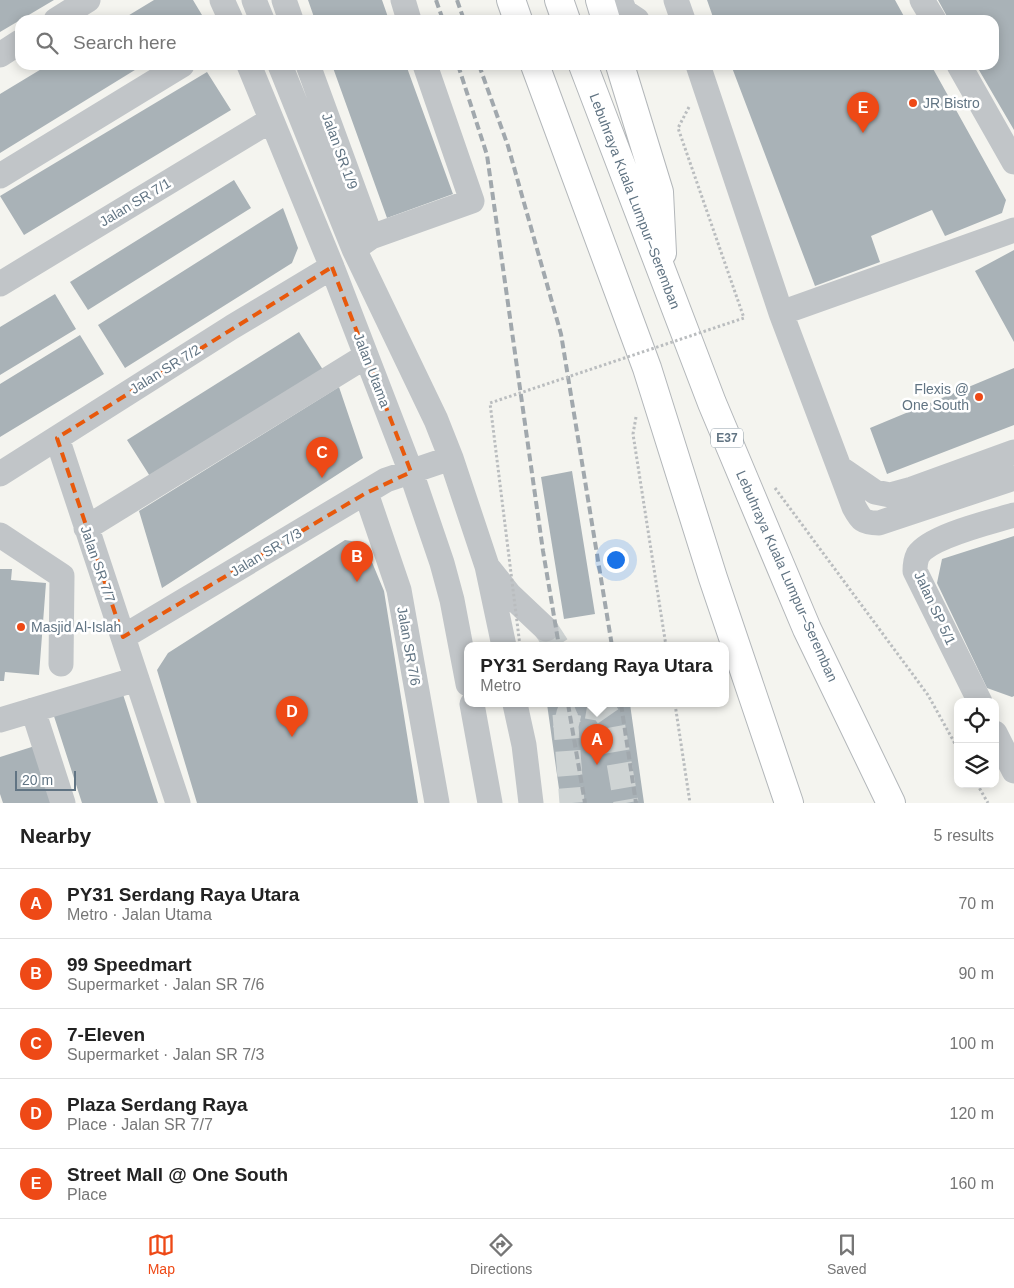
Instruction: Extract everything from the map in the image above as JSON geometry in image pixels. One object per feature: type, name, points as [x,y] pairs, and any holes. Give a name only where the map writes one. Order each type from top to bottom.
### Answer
[{"type":"highway","points":[[511,0],[516,15]]},
{"type":"highway","points":[[559,0],[564,15]]},
{"type":"highway","points":[[600,0],[604,15]]},
{"type":"highway","points":[[537,70],[647,368],[710,569],[789,803]]},
{"type":"highway","name":"Lebuhraya Kuala Lumpur–Seremban","points":[[585,70],[712,403],[807,629],[891,803]]},
{"type":"highway","points":[[622,70],[659,192],[662,274]]},
{"type":"street","points":[[64,15],[88,0]]},
{"type":"street","points":[[222,0],[228,15]]},
{"type":"street","points":[[254,0],[260,15]]},
{"type":"street","points":[[284,0],[289,15]]},
{"type":"street","points":[[402,0],[408,15]]},
{"type":"street","points":[[620,0],[625,12],[630,15]]},
{"type":"street","points":[[676,0],[681,15]]},
{"type":"street","points":[[922,0],[931,15]]},
{"type":"street","points":[[0,55],[15,45]]},
{"type":"street","points":[[0,176],[174,70]]},
{"type":"street","name":"Jalan Utama","points":[[251,70],[332,267],[411,472],[442,563],[464,665]]},
{"type":"street","points":[[282,70],[363,243],[451,458],[487,566],[503,642]]},
{"type":"street","name":"Jalan SR 1/9","points":[[310,70],[363,243]]},
{"type":"street","points":[[363,243],[472,201],[427,70]]},
{"type":"street","points":[[962,70],[1014,162]]},
{"type":"street","points":[[701,73],[781,314],[854,507],[861,519],[868,523],[878,523],[1014,478]]},
{"type":"street","name":"Jalan SR 7/1","points":[[2,279],[271,120]]},
{"type":"street","points":[[781,314],[1014,230]]},
{"type":"street","name":"Jalan SR 7/2","points":[[0,474],[232,327],[332,267]]},
{"type":"street","points":[[86,528],[366,356]]},
{"type":"street","name":"Jalan SR 7/7","points":[[56,438],[178,803]]},
{"type":"street","points":[[840,468],[875,492],[890,495],[912,489],[1014,452]]},
{"type":"street","name":"Jalan SR 7/3","points":[[122,637],[386,480],[451,458]]},
{"type":"street","name":"Jalan SR 7/6","points":[[366,493],[399,590],[438,803]]},
{"type":"street","name":"Jalan SP 5/1","points":[[978,698],[915,571],[917,556],[938,539],[1014,514]]},
{"type":"street","points":[[0,535],[62,576],[61,664]]},
{"type":"street","points":[[487,566],[509,594],[546,628]]},
{"type":"street","points":[[0,720],[137,679]]},
{"type":"street","points":[[473,707],[490,803]]},
{"type":"street","points":[[516,707],[524,745],[531,803]]},
{"type":"street","points":[[33,710],[63,803]]},
{"type":"street","points":[[999,731],[1014,726]]},
{"type":"street","points":[[999,740],[1014,771]]},
{"type":"path","points":[[520,642],[490,403],[744,318],[678,128],[701,73]]},
{"type":"path","points":[[637,415],[633,434],[665,642]]},
{"type":"path","points":[[771,482],[928,694],[955,743]]},
{"type":"path","points":[[675,707],[690,803]]},
{"type":"path","points":[[979,788],[988,803]]},
{"type":"highlighted area","points":[[332,267],[411,472],[366,493],[123,637],[57,438]]},
{"type":"building","points":[[0,0],[54,0],[29,15],[15,15],[15,23],[0,32]]},
{"type":"building","points":[[154,0],[193,0],[202,15],[129,15]]},
{"type":"building","points":[[308,0],[382,0],[387,15],[313,15]]},
{"type":"building","points":[[707,0],[895,0],[903,15],[712,15]]},
{"type":"building","points":[[938,0],[1014,0],[1014,130],[979,70],[999,70],[999,15],[946,15]]},
{"type":"building","points":[[40,70],[135,70],[0,153],[0,94]]},
{"type":"building","points":[[334,70],[408,70],[453,194],[387,218]]},
{"type":"building","points":[[733,70],[934,70],[1006,200],[1002,213],[945,236],[932,210],[871,236],[880,262],[815,286]]},
{"type":"building","points":[[207,72],[231,110],[24,235],[0,196]]},
{"type":"building","points":[[234,180],[251,208],[88,310],[70,282]]},
{"type":"building","points":[[283,208],[298,248],[292,263],[125,368],[98,325]]},
{"type":"building","points":[[1014,250],[1014,342],[975,271]]},
{"type":"building","points":[[55,294],[76,329],[0,375],[0,327]]},
{"type":"building","points":[[299,332],[325,373],[153,481],[127,440]]},
{"type":"building","points":[[80,335],[104,374],[0,437],[0,384]]},
{"type":"building","name":"Flexis @ One South","points":[[1014,368],[1014,425],[887,474],[870,428]]},
{"type":"building","points":[[339,387],[363,458],[162,588],[139,511]]},
{"type":"building","points":[[572,471],[595,614],[564,619],[541,477]]},
{"type":"building","points":[[1014,536],[1014,696],[1012,697],[987,688],[937,583],[942,559]]},
{"type":"building","points":[[345,540],[364,543],[384,591],[418,803],[197,803],[157,670],[168,653]]},
{"type":"building","name":"Masjid Al-Islah","points":[[0,569],[12,569],[11,580],[46,583],[39,675],[5,672],[4,681],[0,681]]},
{"type":"building","points":[[120,685],[158,803],[82,803],[51,707]]},
{"type":"building","points":[[547,707],[630,707],[644,803],[561,803]]},
{"type":"building","points":[[38,745],[56,803],[3,803],[0,794],[0,757]]},
{"type":"tunnel","points":[[546,629],[554,642]]},
{"type":"tunnel","points":[[565,730],[569,713],[584,707]]},
{"type":"tunnel","points":[[592,707],[603,709],[612,722],[626,803]]},
{"type":"tunnel","points":[[565,714],[572,803]]},
{"type":"railway","points":[[436,0],[441,15]]},
{"type":"railway","points":[[457,0],[462,15]]},
{"type":"railway","points":[[460,70],[487,155],[543,551],[558,642]]},
{"type":"railway","points":[[481,70],[508,146],[561,334],[611,642]]},
{"type":"railway","points":[[569,707],[585,803]]},
{"type":"railway","points":[[621,707],[636,803]]},
{"type":"place","name":"JR Bistro","points":[[913,103]]},
{"type":"place","name":"Street Mall @ One South","points":[[863,133]]},
{"type":"place","name":"Flexis @ One South","points":[[979,397]]},
{"type":"place","name":"7-Eleven","points":[[322,478]]},
{"type":"place","name":"99 Speedmart","points":[[357,582]]},
{"type":"place","name":"Masjid Al-Islah","points":[[21,627]]},
{"type":"place","name":"Plaza Serdang Raya","points":[[292,737]]},
{"type":"place","name":"PY31 Serdang Raya Utara","points":[[597,765]]}]
